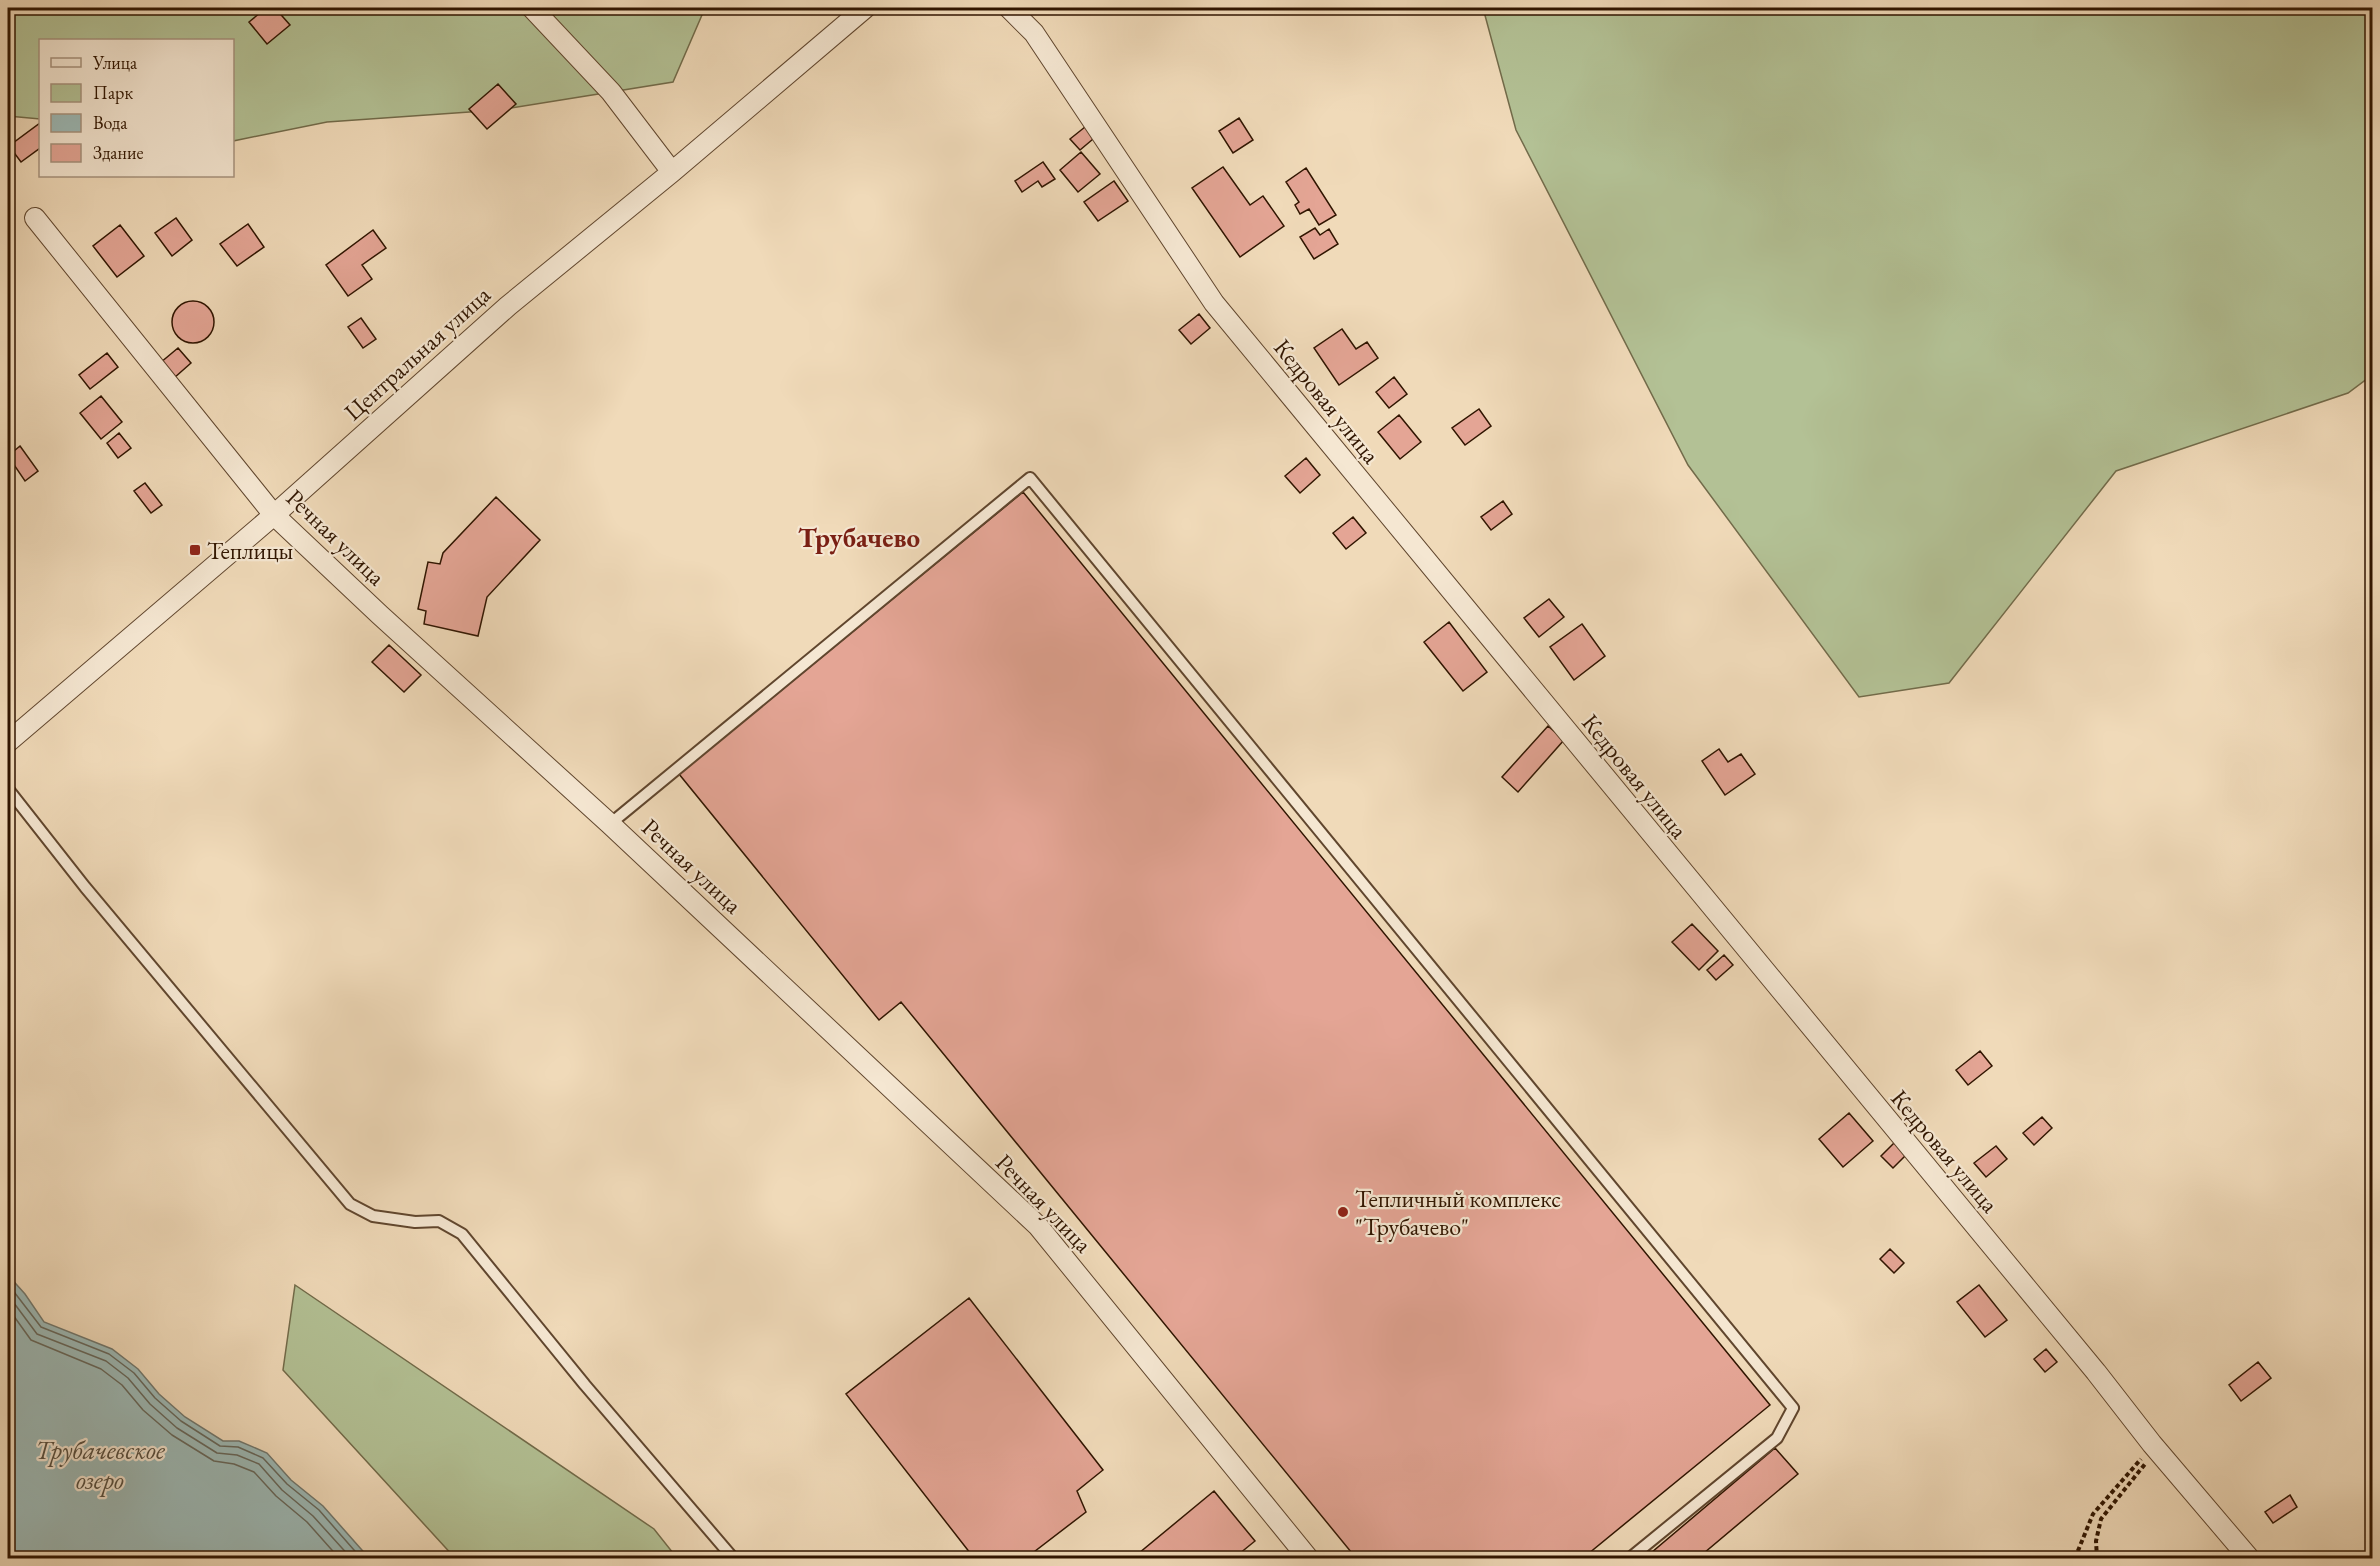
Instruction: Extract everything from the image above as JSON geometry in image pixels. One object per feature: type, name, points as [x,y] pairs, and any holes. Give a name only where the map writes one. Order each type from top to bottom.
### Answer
[{"type":"street","points":[[532,8],[611,92],[672,172]]},
{"type":"street","name":"Центральная улица","points":[[8,742],[274,515],[508,306],[672,172],[865,8]]},
{"type":"street","name":"Кедровая улица","points":[[1009,8],[1034,33],[1214,303],[2096,1372],[2152,1444],[2249,1558]]},
{"type":"street","name":"Речная улица","points":[[35,218],[274,515],[380,615],[610,824],[1038,1226],[1308,1558]]},
{"type":"lane","points":[[610,824],[1030,478],[1793,1408],[1777,1438],[1630,1558]]},
{"type":"lane","points":[[8,789],[85,887],[350,1204],[373,1216],[415,1222],[439,1221],[462,1234],[585,1385],[733,1558]]},
{"type":"path","points":[[2075,1558],[2093,1514],[2130,1473],[2152,1444]]},
{"type":"path","points":[[2097,1558],[2096,1541],[2101,1519],[2143,1468],[2152,1444]]},
{"type":"green space","points":[[8,8],[705,8],[673,82],[498,110],[327,122],[234,141],[234,39],[39,39],[39,119],[8,116]]},
{"type":"green space","points":[[1483,8],[2372,8],[2372,375],[2348,393],[2116,471],[1949,683],[1859,697],[1688,465],[1516,130]]},
{"type":"green space","points":[[295,1285],[654,1529],[677,1558],[455,1558],[283,1370]]},
{"type":"water","name":"Трубачевское озеро","points":[[8,1275],[25,1294],[44,1322],[112,1349],[138,1369],[159,1394],[185,1417],[223,1441],[239,1441],[267,1453],[291,1480],[323,1506],[369,1558],[8,1558]]},
{"type":"building","points":[[266,8],[275,8],[290,25],[267,44],[249,22]]},
{"type":"building","points":[[498,84],[516,104],[487,129],[469,109]]},
{"type":"building","points":[[1239,118],[1253,140],[1233,153],[1219,131]]},
{"type":"building","points":[[1090,123],[1099,134],[1080,150],[1070,139]]},
{"type":"building","points":[[39,124],[39,149],[21,162],[9,146]]},
{"type":"building","points":[[1081,152],[1100,174],[1078,192],[1060,170]]},
{"type":"building","points":[[1043,162],[1055,179],[1042,187],[1038,181],[1022,192],[1015,181]]},
{"type":"building","points":[[1223,167],[1250,205],[1263,196],[1284,226],[1240,257],[1192,188]]},
{"type":"building","points":[[1306,168],[1336,215],[1319,225],[1309,209],[1300,214],[1295,205],[1299,202],[1286,182]]},
{"type":"building","points":[[1114,181],[1128,201],[1098,221],[1084,202]]},
{"type":"building","points":[[176,218],[192,240],[172,256],[155,233]]},
{"type":"building","points":[[248,224],[264,247],[237,266],[220,244]]},
{"type":"building","points":[[120,225],[144,256],[117,277],[93,246]]},
{"type":"building","points":[[1315,228],[1320,235],[1329,229],[1338,244],[1314,259],[1300,237]]},
{"type":"building","points":[[373,230],[386,248],[362,265],[372,279],[348,296],[326,265]]},
{"type":"building","points":[[193,301],[208,307],[214,322],[208,337],[193,343],[178,337],[172,322],[178,307]]},
{"type":"building","points":[[1199,314],[1210,328],[1191,344],[1179,330]]},
{"type":"building","points":[[361,318],[376,339],[363,348],[348,327]]},
{"type":"building","points":[[1342,329],[1356,349],[1367,342],[1378,358],[1339,385],[1314,348]]},
{"type":"building","points":[[178,348],[191,363],[174,378],[160,363]]},
{"type":"building","points":[[107,353],[118,367],[90,389],[79,375]]},
{"type":"building","points":[[1394,377],[1407,394],[1389,408],[1376,392]]},
{"type":"building","points":[[101,396],[122,422],[101,439],[80,413]]},
{"type":"building","points":[[1479,409],[1491,426],[1465,445],[1452,428]]},
{"type":"building","points":[[1399,415],[1421,442],[1400,459],[1378,432]]},
{"type":"building","points":[[119,433],[131,448],[118,458],[107,443]]},
{"type":"building","points":[[20,446],[38,471],[25,481],[8,456]]},
{"type":"building","points":[[1306,458],[1320,475],[1300,493],[1285,476]]},
{"type":"building","points":[[145,483],[162,505],[151,513],[134,491]]},
{"type":"building","name":"Тепличный комплекс \"Трубачево\"","points":[[1023,492],[1770,1405],[1583,1558],[1356,1558],[901,1002],[879,1020],[679,774]]},
{"type":"building","points":[[496,497],[540,540],[487,597],[478,636],[424,624],[426,611],[418,609],[428,562],[440,564],[443,553]]},
{"type":"building","points":[[1503,501],[1512,514],[1491,530],[1481,517]]},
{"type":"building","points":[[1353,517],[1366,533],[1346,549],[1333,533]]},
{"type":"building","points":[[1549,599],[1564,617],[1539,637],[1524,618]]},
{"type":"building","points":[[1449,622],[1487,672],[1463,691],[1424,642]]},
{"type":"building","points":[[1582,624],[1605,656],[1574,680],[1550,647]]},
{"type":"building","points":[[389,645],[421,675],[404,692],[372,662]]},
{"type":"building","points":[[1548,726],[1564,740],[1518,792],[1502,777]]},
{"type":"building","points":[[1719,749],[1728,762],[1741,754],[1755,774],[1725,795],[1702,761]]},
{"type":"building","points":[[1692,924],[1718,951],[1699,970],[1672,942]]},
{"type":"building","points":[[1724,955],[1733,965],[1716,980],[1707,970]]},
{"type":"building","points":[[1980,1051],[1992,1066],[1968,1085],[1956,1070]]},
{"type":"building","points":[[1849,1113],[1873,1141],[1843,1167],[1819,1139]]},
{"type":"building","points":[[2042,1117],[2052,1128],[2034,1145],[2023,1133]]},
{"type":"building","points":[[1894,1143],[1906,1155],[1893,1168],[1881,1156]]},
{"type":"building","points":[[1996,1146],[2007,1159],[1986,1177],[1974,1163]]},
{"type":"building","points":[[1890,1249],[1904,1263],[1894,1273],[1880,1259]]},
{"type":"building","points":[[1979,1285],[2007,1320],[1985,1337],[1957,1302]]},
{"type":"building","points":[[969,1298],[1103,1470],[1077,1491],[1086,1512],[1026,1558],[974,1558],[846,1394]]},
{"type":"building","points":[[2046,1349],[2057,1362],[2045,1372],[2034,1359]]},
{"type":"building","points":[[2258,1362],[2271,1378],[2241,1401],[2229,1385]]},
{"type":"building","points":[[1775,1448],[1798,1474],[1698,1558],[1645,1558]]},
{"type":"building","points":[[1214,1491],[1255,1541],[1234,1558],[1133,1558]]},
{"type":"building","points":[[2290,1495],[2297,1507],[2273,1523],[2265,1512]]},
{"type":"place","name":"Теплицы","points":[[195,550]]},
{"type":"place","name":"Тепличный комплекс \"Трубачево\"","points":[[1343,1212]]},
{"type":"district","name":"Трубачево","points":[[859,537]]}]
